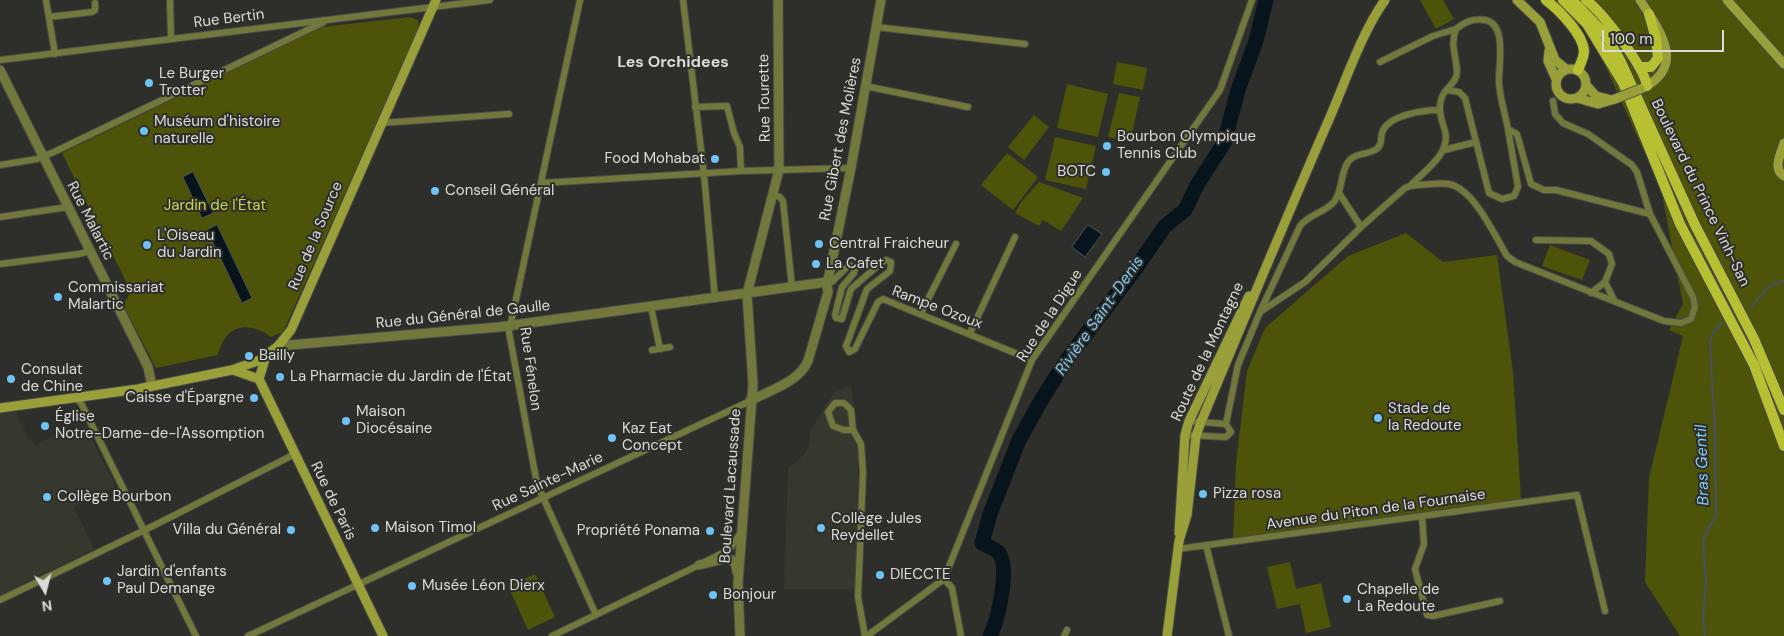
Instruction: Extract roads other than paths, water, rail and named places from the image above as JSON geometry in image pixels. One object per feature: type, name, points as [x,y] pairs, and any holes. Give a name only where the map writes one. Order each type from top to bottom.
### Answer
[{"type":"main road","name":"Route de la Montagne","points":[[1167,636],[1179,545],[1187,515],[1196,436],[1264,266],[1362,45],[1384,0]]},
{"type":"main road","points":[[1517,0],[1540,22],[1555,60],[1566,70]]},
{"type":"main road","points":[[1546,0],[1564,16],[1583,45],[1583,57],[1578,70]]},
{"type":"main road","name":"Boulevard du Prince Vinh-San","points":[[1562,0],[1587,24],[1623,83],[1680,224],[1754,366],[1784,446]]},
{"type":"main road","name":"Boulevard du Prince Vinh-San","points":[[1572,0],[1606,35],[1622,62],[1696,225],[1754,339],[1784,410]]},
{"type":"main road","points":[[1586,0],[1617,36],[1640,67],[1644,88]]},
{"type":"main road","points":[[1550,49],[1548,61],[1556,79],[1556,88],[1560,95],[1568,99],[1576,98],[1598,104],[1644,88],[1660,77],[1667,64],[1663,42],[1640,0]]},
{"type":"main road","points":[[1727,0],[1784,64]]},
{"type":"main road","name":"Rue de la Source","points":[[267,354],[278,346],[291,330],[435,4]]},
{"type":"main road","points":[[1640,67],[1651,67],[1658,58],[1656,39],[1649,14]]},
{"type":"main road","points":[[1556,79],[1566,70],[1578,70],[1584,76],[1586,85],[1596,96],[1614,99]]},
{"type":"main road","points":[[1576,98],[1583,93],[1586,85]]},
{"type":"main road","points":[[1784,142],[1778,168],[1780,174],[1784,176]]},
{"type":"main road","name":"Route de la Montagne","points":[[1179,545],[1178,520],[1185,435],[1189,421],[1237,316],[1264,266]]},
{"type":"main road","points":[[232,370],[259,379],[262,362],[267,354]]},
{"type":"main road","points":[[0,408],[152,386],[232,370],[252,364],[267,354]]},
{"type":"main road","name":"Rue de Paris","points":[[259,379],[383,636]]},
{"type":"street","points":[[46,0],[55,54]]},
{"type":"street","points":[[170,0],[171,38]]},
{"type":"street","name":"Rue Bertin","points":[[0,60],[329,20],[435,4],[490,0]]},
{"type":"street","name":"Rue Fénelon","points":[[580,0],[510,326],[510,342],[537,484],[596,615]]},
{"type":"street","points":[[683,0],[704,174],[715,299]]},
{"type":"street","name":"Rue Tourette","points":[[753,384],[747,294],[779,170],[778,0]]},
{"type":"street","name":"Rue Gibert des Molières","points":[[827,282],[851,168],[881,0]]},
{"type":"street","name":"Rue de la Digue","points":[[944,579],[1032,360],[1220,90],[1252,0]]},
{"type":"street","points":[[49,17],[92,12],[95,10],[95,3]]},
{"type":"street","points":[[1380,62],[1433,36],[1456,29],[1464,24],[1479,19],[1490,21],[1494,24],[1500,42],[1500,95],[1518,187],[1514,196],[1497,198],[1489,193],[1465,98],[1459,92],[1448,90]]},
{"type":"street","points":[[0,165],[43,157],[329,20]]},
{"type":"street","points":[[876,27],[1025,44]]},
{"type":"street","points":[[1260,312],[1305,282],[1361,227],[1410,186],[1444,150],[1447,137],[1440,110],[1441,98],[1456,80],[1457,71],[1453,44],[1456,29]]},
{"type":"street","name":"Rue Malartic","points":[[0,70],[148,368],[152,386]]},
{"type":"street","points":[[865,86],[968,107]]},
{"type":"street","points":[[1410,186],[1449,184],[1462,190],[1477,205],[1507,256],[1515,262],[1664,321],[1681,323],[1691,320],[1695,307],[1694,298],[1650,214],[1639,178],[1632,165],[1619,154],[1588,134],[1563,123],[1555,114],[1553,101]]},
{"type":"street","points":[[695,106],[722,105],[729,109],[734,133],[740,147],[741,171]]},
{"type":"street","points":[[1226,424],[1238,365],[1260,312],[1304,220],[1332,204],[1339,193],[1348,162],[1358,155],[1377,149],[1380,145],[1382,133],[1391,122],[1416,111],[1440,110]]},
{"type":"street","points":[[381,123],[509,114]]},
{"type":"street","points":[[1508,129],[1517,134],[1528,177],[1538,188],[1556,190],[1650,214]]},
{"type":"street","points":[[1444,150],[1476,142]]},
{"type":"street","points":[[542,183],[741,171],[851,168]]},
{"type":"street","points":[[1339,193],[1361,227]]},
{"type":"street","points":[[773,194],[780,197],[783,201],[792,287]]},
{"type":"street","points":[[0,217],[68,207]]},
{"type":"street","points":[[970,333],[1015,237]]},
{"type":"street","points":[[1536,240],[1581,239],[1598,244],[1612,259],[1605,282],[1591,293]]},
{"type":"street","points":[[921,313],[956,244]]},
{"type":"street","points":[[0,264],[90,251]]},
{"type":"street","name":"Rampe Ozoux","points":[[827,282],[832,282],[849,265],[855,268],[854,273],[842,286],[835,315],[836,318],[842,319],[851,289],[882,262],[891,262],[890,271],[867,289],[846,346],[849,352],[855,348],[878,302],[889,300],[1032,360]]},
{"type":"street","name":"Rue du Général de Gaulle","points":[[278,346],[510,326],[827,282]]},
{"type":"street","name":"Boulevard Lacaussade","points":[[740,636],[738,583],[744,524],[750,401],[804,372],[828,292],[827,282]]},
{"type":"street","points":[[1605,282],[1614,300]]},
{"type":"street","points":[[651,307],[660,349]]},
{"type":"street","points":[[652,350],[670,347]]},
{"type":"street","points":[[753,384],[760,396]]},
{"type":"street","points":[[750,401],[753,384]]},
{"type":"street","points":[[76,398],[81,403],[196,636]]},
{"type":"street","name":"Rue Sainte-Marie","points":[[248,636],[750,401]]},
{"type":"street","points":[[854,430],[844,430],[833,426],[828,412],[835,404],[844,403],[851,410],[854,430],[861,444],[862,472],[858,597],[866,636],[944,579],[952,588],[961,636]]},
{"type":"street","points":[[1185,435],[1226,437],[1231,432],[1230,427],[1226,424],[1189,421]]},
{"type":"street","points":[[0,600],[295,454]]},
{"type":"street","name":"Avenue du Piton de la Fournaise","points":[[1179,545],[1206,545],[1577,495],[1605,611]]},
{"type":"street","points":[[1422,516],[1424,544],[1415,569],[1427,615],[1433,616],[1500,601]]},
{"type":"street","points":[[552,636],[700,565],[734,546],[744,524]]},
{"type":"street","points":[[1206,545],[1229,636]]},
{"type":"street","points":[[700,565],[727,558],[735,562],[738,583]]},
{"type":"waterway","name":"Rivière Saint-Denis","points":[[990,636],[1002,594],[1003,570],[999,553],[982,543],[990,514],[1019,440],[1066,361],[1165,226],[1185,210],[1197,185],[1224,143],[1238,90],[1256,41],[1266,0]]},
{"type":"waterway","name":"Bras Gentil","points":[[1751,307],[1769,286],[1784,281]]},
{"type":"waterway","name":"Bras Gentil","points":[[1705,636],[1703,618],[1706,581],[1703,541],[1707,530],[1716,517],[1715,434],[1710,341],[1714,331],[1722,323]]},
{"type":"place","name":"Le Burger Trotter","points":[[149,83]]},
{"type":"place","name":"Muséum d'histoire naturelle","points":[[144,131]]},
{"type":"place","name":"Bourbon Olympique Tennis Club","points":[[1107,146]]},
{"type":"place","name":"Food Mohabat","points":[[715,159]]},
{"type":"place","name":"BOTC","points":[[1106,172]]},
{"type":"place","name":"Conseil Général","points":[[435,191]]},
{"type":"place","name":"Central Fraicheur","points":[[819,244]]},
{"type":"place","name":"L'Oiseau du Jardin","points":[[147,245]]},
{"type":"place","name":"La Cafet","points":[[816,264]]},
{"type":"place","name":"Commissariat Malartic","points":[[58,297]]},
{"type":"place","name":"Bailly","points":[[249,356]]},
{"type":"place","name":"La Pharmacie du Jardin de l'État","points":[[280,377]]},
{"type":"place","name":"Consulat de Chine","points":[[11,379]]},
{"type":"place","name":"Caisse d'Épargne","points":[[254,398]]},
{"type":"place","name":"Stade de la Redoute","points":[[1378,418]]},
{"type":"place","name":"Maison Diocésaine","points":[[346,421]]},
{"type":"place","name":"Église Notre-Dame-de-l'Assomption","points":[[45,426]]},
{"type":"place","name":"Kaz Eat Concept","points":[[612,438]]},
{"type":"place","name":"Pizza rosa","points":[[1203,494]]},
{"type":"place","name":"Collège Bourbon","points":[[47,497]]},
{"type":"place","name":"Maison Timol","points":[[375,528]]},
{"type":"place","name":"Collège Jules Reydellet","points":[[821,528]]},
{"type":"place","name":"Villa du Général","points":[[291,530]]},
{"type":"place","name":"Propriété Ponama","points":[[710,531]]},
{"type":"place","name":"DIECCTE","points":[[880,575]]},
{"type":"place","name":"Jardin d'enfants Paul Demange","points":[[107,581]]},
{"type":"place","name":"Musée Léon Dierx","points":[[412,586]]},
{"type":"place","name":"Bonjour","points":[[713,595]]},
{"type":"place","name":"Chapelle de La Redoute","points":[[1347,599]]},
{"type":"district","name":"Les Orchidees","points":[[673,63]]},
{"type":"park label","name":"Jardin de l'État","points":[[215,206]]}]
